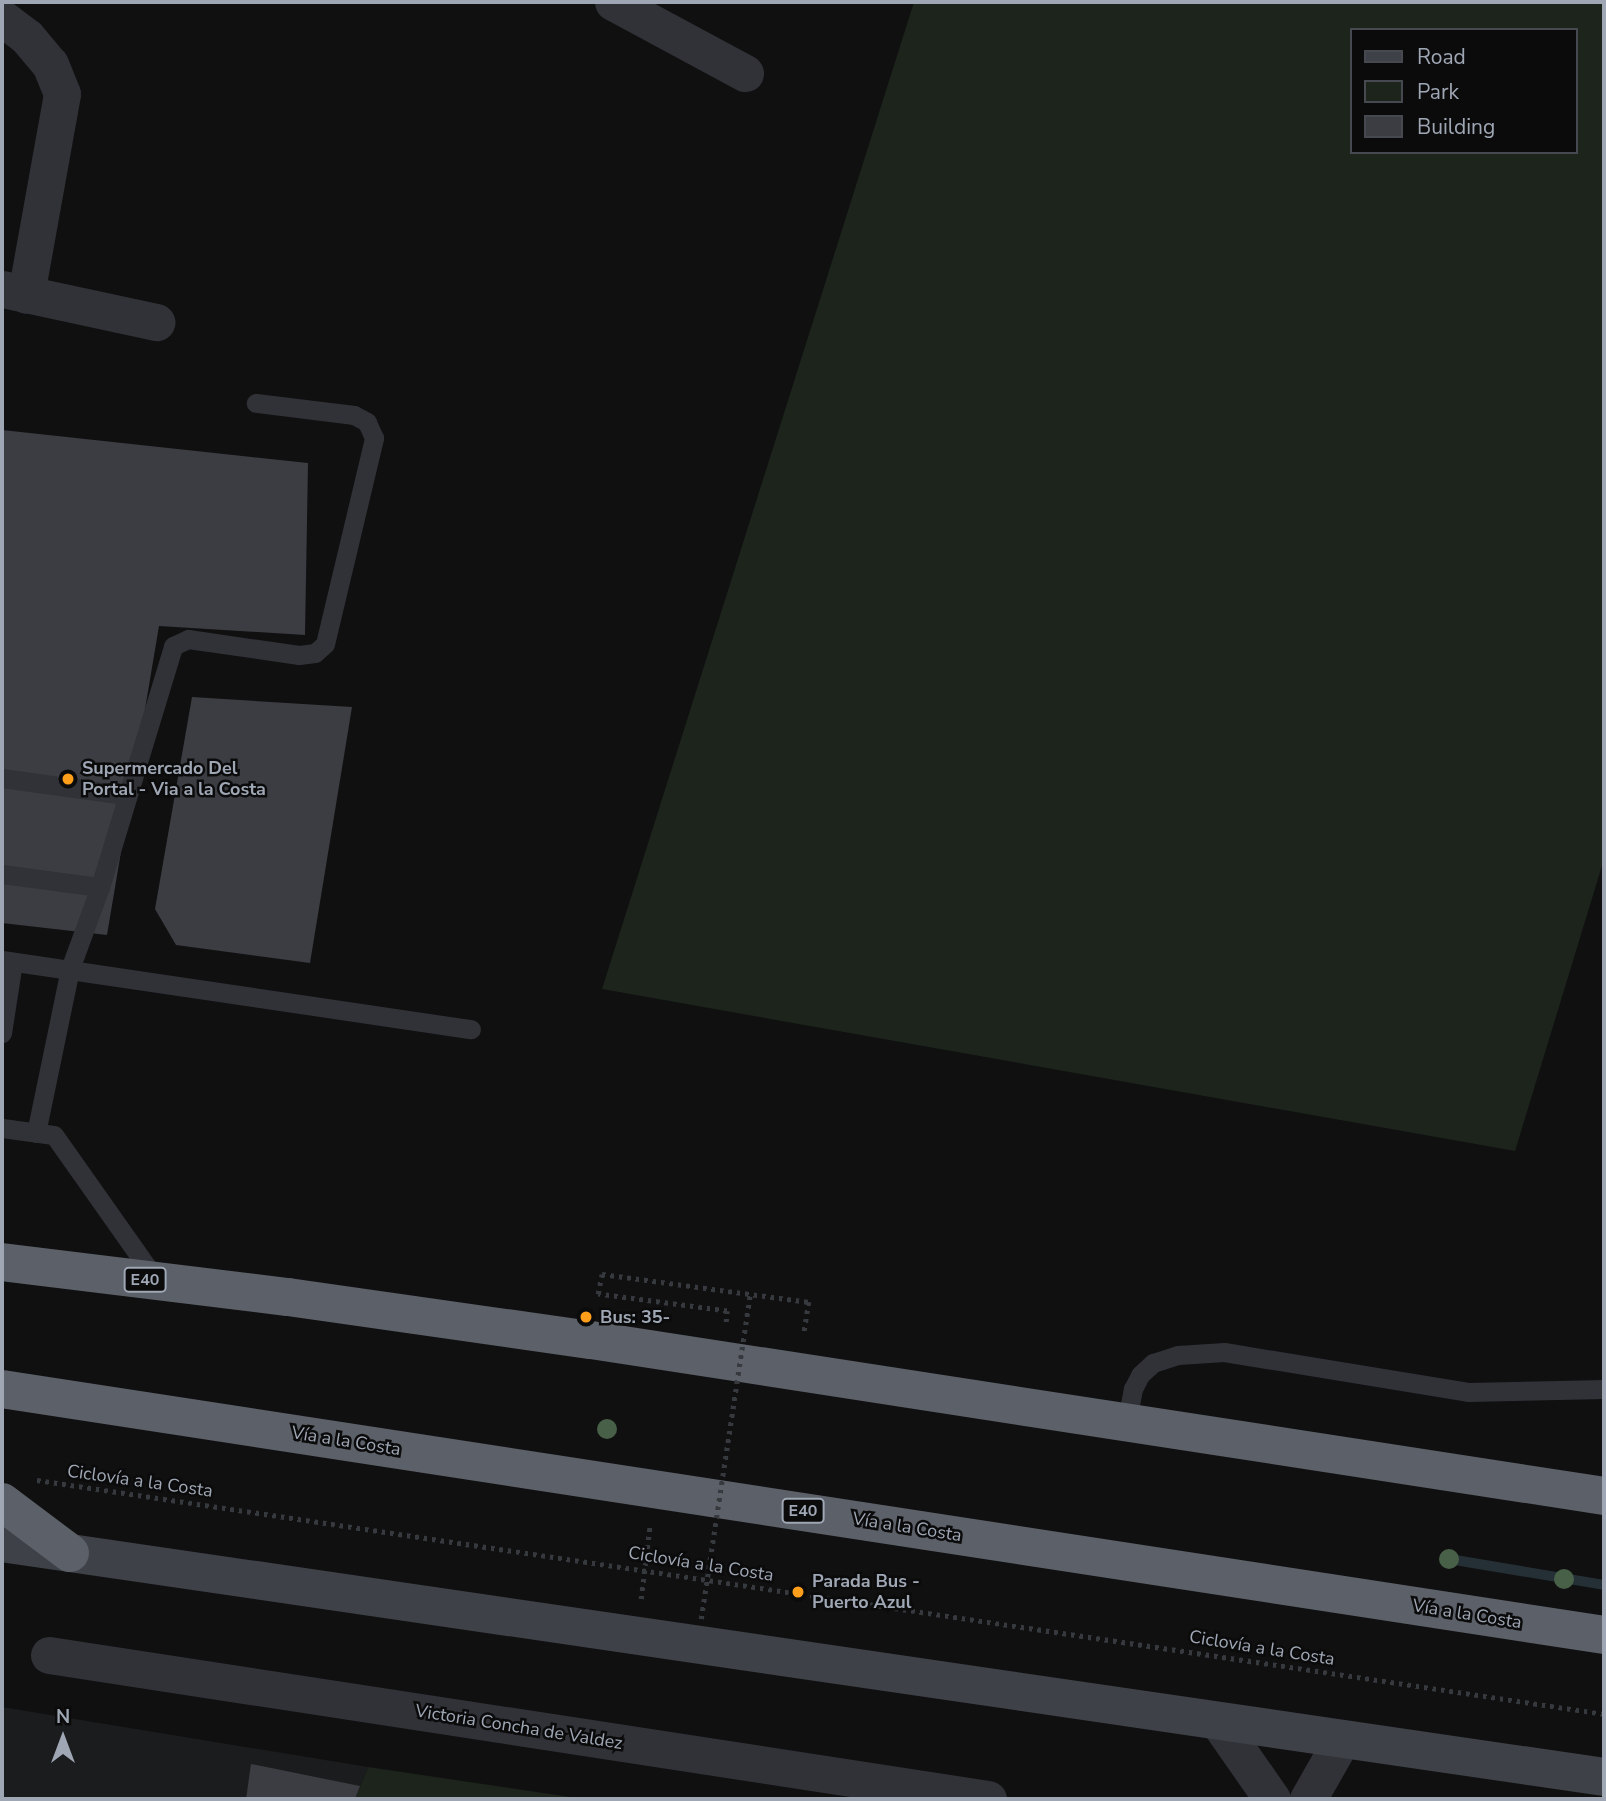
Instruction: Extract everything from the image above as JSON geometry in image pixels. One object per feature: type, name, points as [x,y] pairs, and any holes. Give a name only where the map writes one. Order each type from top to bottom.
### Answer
[{"type":"highway","name":"E40","points":[[2,1262],[591,1340],[1604,1496]]},
{"type":"highway","name":"Vía a la Costa","points":[[2,1389],[1604,1635]]},
{"type":"highway","points":[[15,1490],[70,1553]]},
{"type":"street","points":[[613,2],[745,73]]},
{"type":"street","points":[[2,18],[27,37],[50,64],[62,94],[14,292],[156,322]]},
{"type":"street","points":[[2,1543],[1341,1741],[1604,1777]]},
{"type":"street","name":"Victoria Concha de Valdez","points":[[49,1655],[988,1799]]},
{"type":"street","points":[[1219,1723],[1272,1799]]},
{"type":"street","points":[[1308,1799],[1341,1741]]},
{"type":"lane","points":[[36,1133],[70,969],[100,887],[125,795],[173,646],[188,639],[299,655],[315,653],[325,644],[374,438],[367,422],[354,415],[256,403]]},
{"type":"lane","points":[[2,778],[125,795]]},
{"type":"lane","points":[[2,874],[100,887]]},
{"type":"lane","points":[[2,1033],[7,961],[471,1029]]},
{"type":"lane","points":[[2,1128],[54,1135],[157,1282]]},
{"type":"lane","points":[[1127,1422],[1133,1389],[1140,1375],[1153,1363],[1178,1355],[1224,1352],[1468,1392],[1604,1389]]},
{"type":"path","points":[[724,1333],[727,1311],[598,1294],[602,1274],[809,1302],[803,1341]]},
{"type":"path","points":[[701,1619],[750,1294]]},
{"type":"path","points":[[639,1610],[654,1488]]},
{"type":"path","name":"Ciclovía a la Costa","points":[[15,1490],[644,1569],[1604,1714]]},
{"type":"shaded area","points":[[2,1707],[368,1767],[355,1799],[2,1799]]},
{"type":"green space","points":[[914,2],[1604,2],[1604,859],[1515,1151],[602,989]]},
{"type":"green space","points":[[368,1767],[584,1799],[355,1799]]},
{"type":"building","name":"Supermercado Del Portal - Via a la Costa","points":[[2,430],[308,463],[305,635],[159,626],[107,935],[2,923]]},
{"type":"building","points":[[192,697],[352,707],[310,963],[176,945],[155,909]]},
{"type":"building","points":[[251,1764],[360,1786],[355,1799],[246,1799]]},
{"type":"waterway","points":[[1449,1559],[1604,1585]]},
{"type":"place","name":"Supermercado Del Portal - Via a la Costa","points":[[68,779]]},
{"type":"place","name":"Bus: 35-","points":[[586,1317]]},
{"type":"place","name":"Parada Bus - Puerto Azul","points":[[798,1592]]}]
